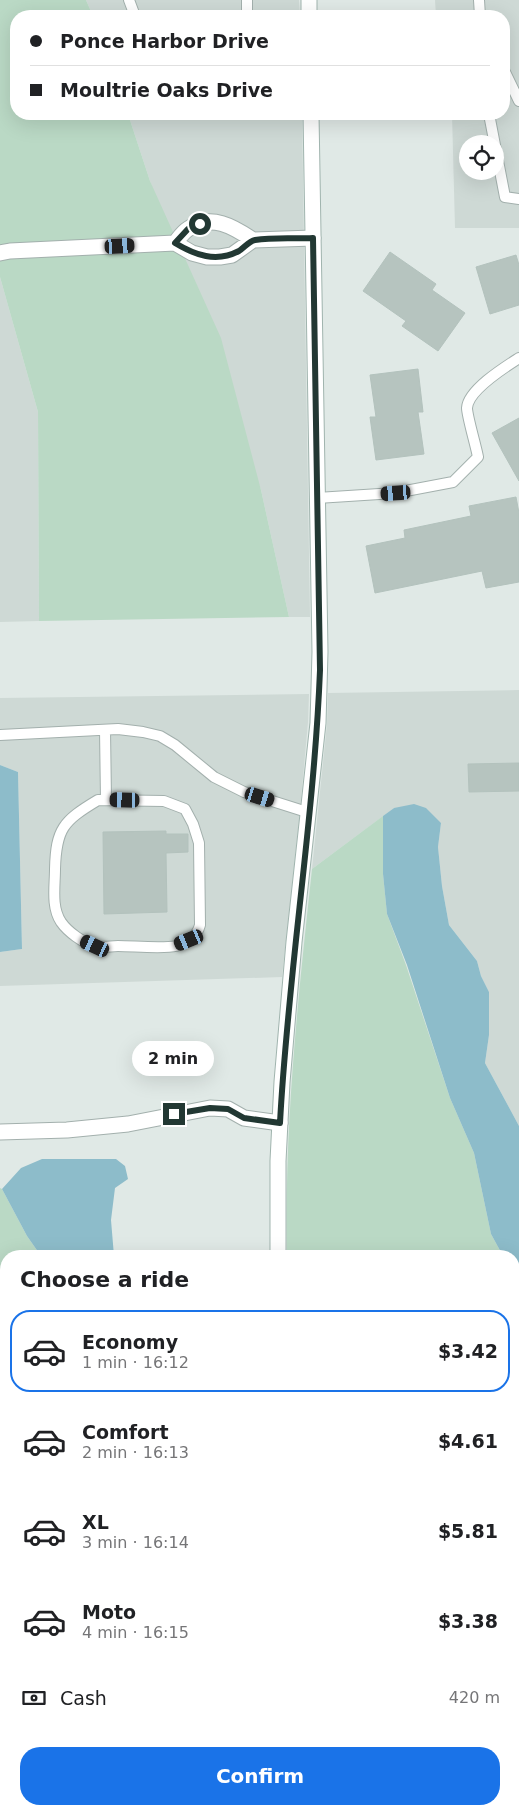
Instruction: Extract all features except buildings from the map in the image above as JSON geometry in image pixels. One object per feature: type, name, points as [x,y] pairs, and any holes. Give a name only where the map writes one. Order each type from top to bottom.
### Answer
[{"type":"main road","points":[[278,1250],[280,1123],[294,942],[310,812],[318,723],[320,652],[311,120]]},
{"type":"main road","points":[[175,243],[188,229],[212,222],[237,229],[253,240]]},
{"type":"main road","points":[[0,253],[175,243],[192,253],[207,257],[220,257],[232,255],[253,240],[313,238]]},
{"type":"main road","points":[[0,1132],[67,1130],[128,1124],[210,1108],[228,1109],[244,1118],[280,1123]]},
{"type":"lane","points":[[510,82],[519,100]]},
{"type":"lane","points":[[490,120],[505,197],[519,199]]},
{"type":"lane","points":[[317,498],[396,493],[453,482],[478,457],[467,408],[470,396],[502,369],[519,358]]},
{"type":"lane","points":[[0,735],[118,729],[144,732],[160,736],[175,745],[214,777],[244,792],[310,812]]},
{"type":"lane","points":[[105,730],[106,800]]},
{"type":"lane","points":[[98,800],[106,800],[164,800],[185,809],[193,824],[199,843],[200,925],[198,933],[189,940],[175,946],[95,946],[70,932],[61,921],[55,909],[56,847],[59,835],[67,822],[82,810],[98,800]]},
{"type":"shaded area","points":[[86,0],[299,0],[300,10],[90,10]]},
{"type":"shaded area","points":[[435,0],[519,0],[519,228],[455,228],[452,120],[510,120],[510,10],[436,10]]},
{"type":"shaded area","points":[[130,120],[302,120],[310,617],[289,617],[261,490]]},
{"type":"shaded area","points":[[0,277],[38,412],[39,621],[0,622]]},
{"type":"shaded area","points":[[519,690],[519,1126],[485,1063],[489,1035],[489,992],[481,976],[477,961],[449,925],[438,847],[441,823],[394,808],[312,869],[327,724],[328,693]]},
{"type":"shaded area","points":[[309,694],[300,811],[282,977],[0,986],[0,952],[22,949],[18,772],[0,765],[0,698]]},
{"type":"green space","points":[[0,0],[86,0],[90,10],[10,10],[10,120],[130,120],[150,181],[221,338],[261,490],[289,617],[39,621],[38,412],[0,277]]},
{"type":"green space","points":[[383,816],[383,874],[387,914],[450,1098],[474,1153],[491,1234],[500,1250],[287,1250],[288,1159],[293,1062],[312,869]]},
{"type":"green space","points":[[0,1188],[37,1250],[0,1250]]},
{"type":"water","points":[[0,765],[18,772],[22,949],[0,952]]},
{"type":"water","points":[[414,804],[426,808],[441,823],[438,847],[449,925],[477,961],[481,976],[489,992],[489,1035],[485,1063],[519,1126],[519,1250],[500,1250],[491,1234],[474,1153],[450,1098],[407,965],[387,914],[383,874],[383,816],[394,808]]},
{"type":"water","points":[[42,1159],[116,1159],[125,1166],[128,1179],[115,1188],[111,1220],[114,1250],[37,1250],[27,1236],[2,1189],[21,1168]]},
{"type":"route","points":[[174,1114],[210,1108],[228,1109],[244,1118],[280,1123],[294,942],[310,812],[318,723],[320,670],[313,238],[253,240],[232,255],[207,257],[192,253],[175,243],[188,229],[200,224]]}]
